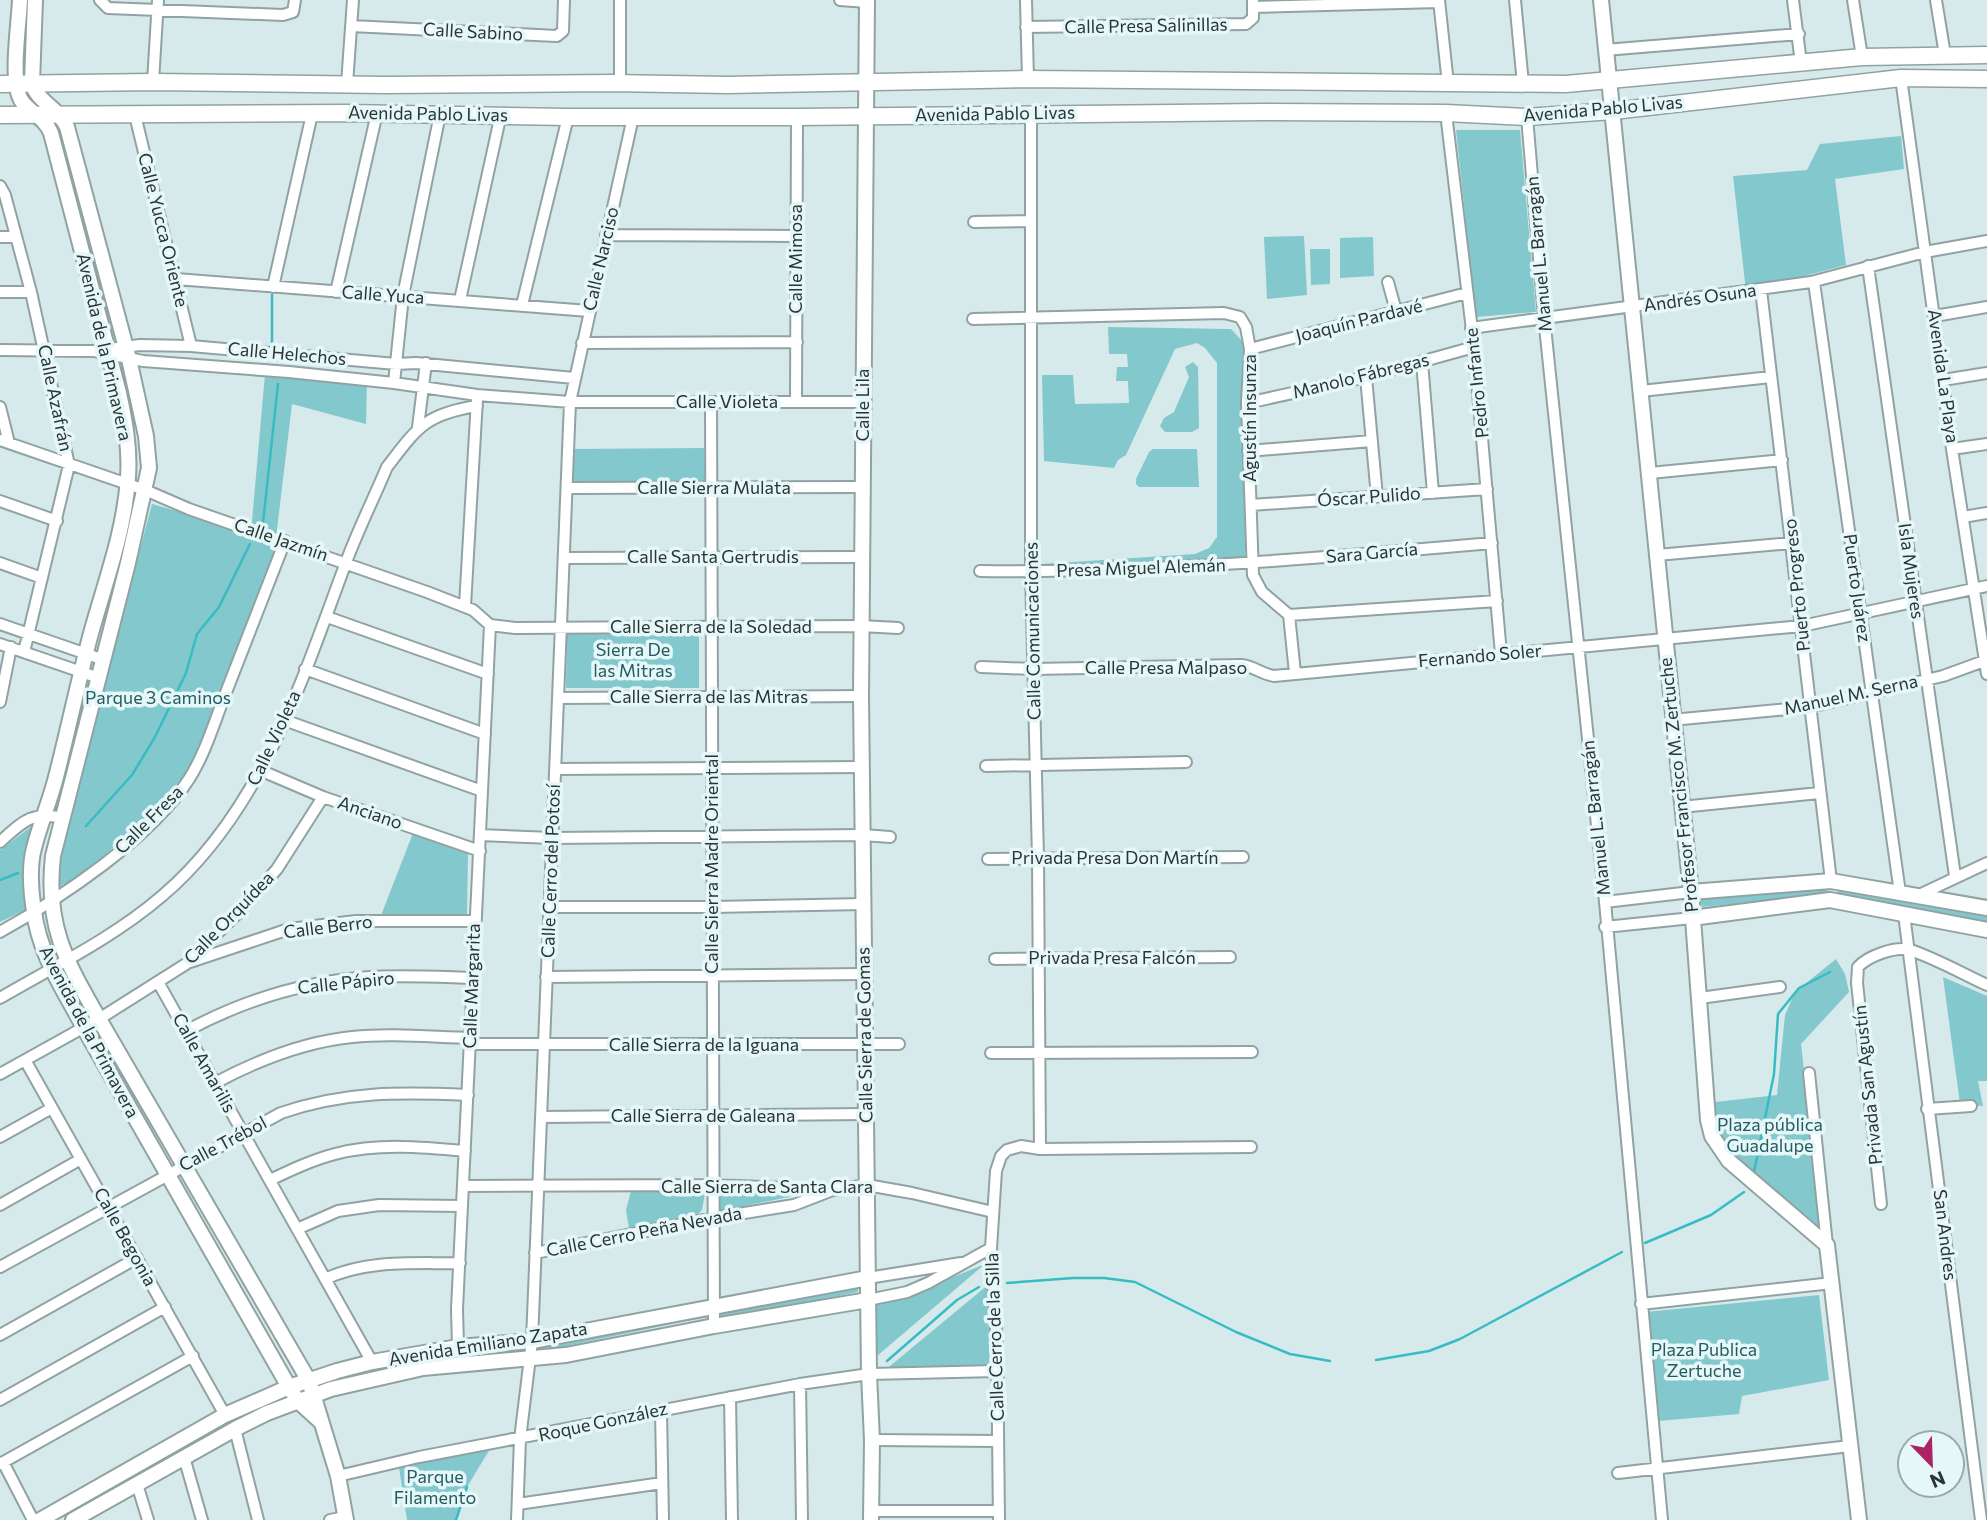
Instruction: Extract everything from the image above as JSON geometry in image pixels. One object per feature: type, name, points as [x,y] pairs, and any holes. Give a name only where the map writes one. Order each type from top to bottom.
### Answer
[{"type":"main road","name":"Avenida Pablo Livas","points":[[16,84],[153,82],[728,85],[1028,79],[1566,84],[1862,57],[1987,55]]},
{"type":"main road","name":"Avenida Pablo Livas","points":[[0,115],[377,113],[568,117],[797,117],[1031,113],[1446,113],[1527,117],[1613,111],[1901,78],[1987,79]]},
{"type":"street","points":[[16,84],[20,0]]},
{"type":"street","points":[[16,84],[35,0]]},
{"type":"street","points":[[100,0],[108,8],[157,5],[283,15],[293,12],[295,0]]},
{"type":"street","points":[[347,85],[353,0]]},
{"type":"street","name":"Calle Sabino","points":[[351,26],[557,36],[563,31],[564,0]]},
{"type":"street","points":[[620,84],[621,0]]},
{"type":"street","points":[[839,0],[867,1]]},
{"type":"street","points":[[1026,0],[1028,79]]},
{"type":"street","points":[[1515,0],[1523,84]]},
{"type":"street","name":"Profesor Francisco M. Zertuche","points":[[1601,0],[1691,892],[1708,1120],[1712,1136],[1730,1161],[1827,1245]]},
{"type":"street","points":[[1793,0],[1801,63]]},
{"type":"street","points":[[1853,0],[1862,57]]},
{"type":"street","points":[[1936,0],[1945,55]]},
{"type":"street","name":"Calle Lila","points":[[861,696],[867,1]]},
{"type":"street","points":[[1253,4],[1439,1],[1448,84]]},
{"type":"street","name":"Calle Presa Salinillas","points":[[1026,27],[1246,24],[1253,18],[1253,4]]},
{"type":"street","points":[[153,82],[157,5]]},
{"type":"street","points":[[1605,50],[1799,34]]},
{"type":"street","name":"Avenida La Playa","points":[[1901,78],[1952,449],[1987,674]]},
{"type":"street","points":[[16,84],[36,94],[59,114]]},
{"type":"street","name":"Avenida de la Primavera","points":[[16,84],[23,102],[49,126],[103,351],[126,422],[129,455],[128,484],[118,533],[46,814],[34,849],[34,913],[42,948],[84,1028],[289,1387],[298,1401],[320,1420]]},
{"type":"street","points":[[336,292],[377,113]]},
{"type":"street","name":"Calle Comunicaciones","points":[[1031,113],[1031,572],[1038,858],[1040,1149]]},
{"type":"street","name":"Pedro Infante","points":[[1446,113],[1474,347],[1501,654]]},
{"type":"street","name":"Avenida de la Primavera","points":[[59,114],[70,138],[127,353],[146,436],[149,468],[104,660],[53,856],[51,901],[56,929],[66,960],[99,1019],[309,1381],[338,1476],[340,1519]]},
{"type":"street","points":[[273,287],[313,114]]},
{"type":"street","points":[[394,383],[403,296],[440,114]]},
{"type":"street","points":[[460,300],[501,114]]},
{"type":"street","name":"Calle Yucca Oriente","points":[[135,115],[191,346]]},
{"type":"street","points":[[522,305],[568,117]]},
{"type":"street","name":"Calle Narciso","points":[[570,402],[633,117]]},
{"type":"street","name":"Calle Mimosa","points":[[796,401],[797,117]]},
{"type":"street","name":"Manuel L. Barragán","points":[[1527,117],[1544,317],[1605,902],[1605,927],[1662,1520]]},
{"type":"street","name":"Calle Azafrán","points":[[0,186],[5,195],[31,292],[69,465],[24,652]]},
{"type":"street","points":[[974,222],[1030,221]]},
{"type":"street","points":[[606,235],[795,236]]},
{"type":"street","points":[[0,237],[15,237]]},
{"type":"street","name":"Andrés Osuna","points":[[1471,328],[1814,282],[1925,252],[1987,242]]},
{"type":"street","name":"Isla Mujeres","points":[[1868,266],[1955,876]]},
{"type":"street","name":"Calle Yuca","points":[[176,279],[589,311]]},
{"type":"street","points":[[1388,282],[1396,311]]},
{"type":"street","name":"Puerto Juárez","points":[[1814,282],[1900,893]]},
{"type":"street","name":"Puerto Progreso","points":[[1761,290],[1831,881]]},
{"type":"street","points":[[0,292],[31,292]]},
{"type":"street","name":"Joaquín Pardavé","points":[[1250,349],[1467,293]]},
{"type":"street","points":[[1935,316],[1987,307]]},
{"type":"street","name":"Agustín Insunza","points":[[973,319],[1234,314],[1244,322],[1250,349],[1247,403],[1254,581],[1289,615]]},
{"type":"street","points":[[582,343],[797,342]]},
{"type":"street","name":"Calle Helechos","points":[[127,353],[191,346],[396,364],[426,363],[574,378]]},
{"type":"street","name":"Manolo Fábregas","points":[[1247,403],[1366,377],[1474,347]]},
{"type":"street","points":[[0,350],[103,351]]},
{"type":"street","name":"Calle Violeta","points":[[103,351],[424,387],[477,401],[863,402]]},
{"type":"street","points":[[1422,362],[1433,493]]},
{"type":"street","name":"Calle Violeta","points":[[418,427],[426,363]]},
{"type":"street","points":[[1943,380],[1987,373]]},
{"type":"street","points":[[1366,377],[1377,497]]},
{"type":"street","points":[[1641,391],[1771,377]]},
{"type":"street","points":[[465,606],[477,401]]},
{"type":"street","name":"Calle Violeta","points":[[0,998],[115,932],[163,896],[196,862],[231,819],[262,771],[387,467],[418,427],[451,410],[477,401]]},
{"type":"street","name":"Calle Cerro del Potosí","points":[[517,1520],[520,1439],[531,1340],[570,402]]},
{"type":"street","name":"Calle Sierra Madre Oriental","points":[[710,402],[714,1326]]},
{"type":"street","points":[[0,407],[4,441]]},
{"type":"street","name":"Calle Jazmín","points":[[4,441],[465,606],[490,625]]},
{"type":"street","points":[[1248,451],[1372,441]]},
{"type":"street","points":[[1952,449],[1987,444]]},
{"type":"street","points":[[1650,473],[1782,460]]},
{"type":"street","name":"Calle Sierra Mulata","points":[[567,488],[862,487]]},
{"type":"street","name":"Óscar Pulido","points":[[1251,505],[1487,489]]},
{"type":"street","points":[[0,501],[57,521]]},
{"type":"street","points":[[1963,516],[1987,513]]},
{"type":"street","name":"Calle Fresa","points":[[0,932],[34,913],[110,858],[159,815],[189,780],[210,734],[285,541]]},
{"type":"street","name":"Sara García","points":[[1252,564],[1492,543]]},
{"type":"street","points":[[1657,555],[1792,543]]},
{"type":"street","name":"Calle Santa Gertrudis","points":[[564,558],[862,557]]},
{"type":"street","points":[[0,563],[42,578]]},
{"type":"street","name":"Presa Miguel Alemán","points":[[980,571],[1031,572],[1252,564]]},
{"type":"street","name":"Fernando Soler","points":[[1296,673],[1802,626],[1987,586]]},
{"type":"street","points":[[1296,673],[1289,615],[1497,601]]},
{"type":"street","points":[[327,617],[488,674]]},
{"type":"street","points":[[0,624],[104,660]]},
{"type":"street","points":[[490,625],[561,627]]},
{"type":"street","name":"Calle Margarita","points":[[458,1347],[462,1206],[490,625]]},
{"type":"street","name":"Calle Sierra de la Soledad","points":[[561,627],[898,628]]},
{"type":"street","points":[[0,702],[5,646],[99,678]]},
{"type":"street","name":"Manuel M. Serna","points":[[1672,720],[1810,708],[1943,676],[1986,660]]},
{"type":"street","name":"Calle Presa Malpaso","points":[[981,667],[1034,669],[1241,665],[1255,667],[1268,675],[1296,673]]},
{"type":"street","points":[[305,669],[485,734]]},
{"type":"street","name":"Calle Sierra de las Mitras","points":[[558,698],[861,696]]},
{"type":"street","name":"Calle Sierra de Gomas","points":[[861,696],[871,1516]]},
{"type":"street","points":[[284,720],[482,792]]},
{"type":"street","points":[[986,766],[1186,762]]},
{"type":"street","points":[[555,769],[862,767]]},
{"type":"street","name":"Anciano","points":[[262,771],[323,797],[480,851]]},
{"type":"street","points":[[1681,807],[1819,793]]},
{"type":"street","name":"Calle Orquídea","points":[[0,1074],[84,1028],[186,964],[237,914],[277,869],[323,797]]},
{"type":"street","points":[[0,842],[28,820],[46,814],[64,818]]},
{"type":"street","points":[[480,835],[552,838],[890,836]]},
{"type":"street","name":"Privada Presa Don Martín","points":[[988,859],[1243,857]]},
{"type":"street","points":[[1919,895],[1987,863]]},
{"type":"street","points":[[1605,902],[1831,881],[1987,908]]},
{"type":"street","points":[[1605,927],[1829,900],[1987,930]]},
{"type":"street","points":[[550,907],[863,904]]},
{"type":"street","name":"San Andres","points":[[1904,914],[1981,1520]]},
{"type":"street","name":"Calle Berro","points":[[186,964],[278,932],[301,927],[368,921],[475,921]]},
{"type":"street","points":[[1907,949],[1987,985]]},
{"type":"street","name":"Privada San Agustín","points":[[1881,1204],[1857,983],[1858,967],[1877,954],[1907,949]]},
{"type":"street","name":"Privada Presa Falcón","points":[[995,959],[1230,957]]},
{"type":"street","points":[[547,977],[864,974]]},
{"type":"street","name":"Calle Pápiro","points":[[186,1031],[241,1005],[314,984],[370,977],[473,978]]},
{"type":"street","name":"Calle Amarilis","points":[[158,982],[372,1362]]},
{"type":"street","points":[[1700,998],[1780,987]]},
{"type":"street","name":"Calle Sierra de la Iguana","points":[[215,1083],[276,1055],[349,1037],[544,1046],[898,1044]]},
{"type":"street","points":[[990,1054],[1252,1052]]},
{"type":"street","name":"Calle Begonia","points":[[25,1060],[225,1415]]},
{"type":"street","points":[[1809,1073],[1859,1520]]},
{"type":"street","name":"Calle Trébol","points":[[0,1267],[281,1113],[340,1097],[405,1092],[468,1095]]},
{"type":"street","points":[[1927,1109],[1971,1106]]},
{"type":"street","points":[[0,1137],[52,1108]]},
{"type":"street","name":"Calle Sierra de Galeana","points":[[541,1117],[866,1114]]},
{"type":"street","name":"Calle Cerro de la Silla","points":[[999,1516],[998,1371],[991,1248],[996,1171],[1001,1156],[1007,1150],[1021,1146],[1040,1149]]},
{"type":"street","points":[[270,1180],[311,1161],[339,1153],[387,1147],[466,1150]]},
{"type":"street","points":[[1040,1149],[1251,1147]]},
{"type":"street","points":[[0,1205],[81,1159]]},
{"type":"street","name":"Calle Sierra de Santa Clara","points":[[464,1186],[713,1185],[834,1190],[867,1185],[993,1212]]},
{"type":"street","name":"Calle Cerro Peña Nevada","points":[[535,1252],[794,1205],[834,1190]]},
{"type":"street","points":[[297,1230],[338,1211],[379,1205],[462,1206]]},
{"type":"street","name":"Avenida Emiliano Zapata","points":[[74,1520],[91,1516],[137,1483],[235,1429],[315,1395],[424,1368],[566,1355],[907,1292],[929,1283],[991,1248]]},
{"type":"street","points":[[0,1335],[137,1258]]},
{"type":"street","name":"Avenida Emiliano Zapata","points":[[40,1520],[225,1415],[289,1387],[372,1362],[458,1347],[531,1340],[967,1262]]},
{"type":"street","points":[[325,1279],[349,1269],[372,1264],[460,1263]]},
{"type":"street","points":[[1641,1304],[1832,1283]]},
{"type":"street","points":[[0,1400],[165,1307]]},
{"type":"street","points":[[33,1520],[2,1463],[192,1356]]},
{"type":"street","name":"Roque González","points":[[338,1476],[419,1457],[800,1384],[869,1374],[998,1371]]},
{"type":"street","points":[[800,1384],[802,1520]]},
{"type":"street","points":[[730,1397],[732,1520]]},
{"type":"street","points":[[661,1410],[663,1520]]},
{"type":"street","points":[[235,1429],[258,1520]]},
{"type":"street","points":[[872,1440],[998,1441]]},
{"type":"street","points":[[1618,1473],[1850,1446]]},
{"type":"street","points":[[184,1457],[202,1520]]},
{"type":"street","points":[[137,1483],[148,1520]]},
{"type":"street","points":[[518,1504],[662,1483]]},
{"type":"street","points":[[871,1516],[999,1516]]},
{"type":"green space","points":[[1456,130],[1520,130],[1536,312],[1476,317]]},
{"type":"green space","points":[[1901,136],[1904,169],[1835,179],[1846,265],[1746,291],[1733,176],[1807,170],[1820,144]]},
{"type":"green space","points":[[1304,236],[1307,295],[1267,299],[1264,237]]},
{"type":"green space","points":[[1373,237],[1374,276],[1340,278],[1340,238]]},
{"type":"green space","points":[[1310,249],[1330,249],[1330,284],[1311,285]]},
{"type":"green space","points":[[1108,327],[1231,329],[1244,343],[1245,562],[1041,568],[1041,564],[1195,554],[1209,548],[1217,537],[1217,363],[1205,348],[1197,343],[1175,349],[1126,455],[1118,460],[1114,468],[1044,461],[1042,375],[1073,375],[1075,404],[1129,403],[1128,381],[1116,381],[1117,367],[1128,367],[1127,354],[1109,354]]},
{"type":"green space","points":[[1193,362],[1198,367],[1199,428],[1192,432],[1165,432],[1160,426],[1164,418],[1174,412],[1189,377],[1185,367]]},
{"type":"green space","name":"Parque 3 Caminos","points":[[265,374],[367,381],[366,424],[292,404],[276,538],[280,545],[193,764],[150,813],[108,852],[70,881],[57,887],[61,849],[152,504],[251,532]]},
{"type":"green space","points":[[704,448],[706,483],[574,483],[572,449]]},
{"type":"green space","points":[[1153,449],[1197,449],[1199,487],[1139,487],[1136,479]]},
{"type":"green space","name":"Sierra De las Mitras","points":[[567,632],[699,633],[699,688],[566,688]]},
{"type":"green space","points":[[32,826],[29,908],[0,922],[0,850]]},
{"type":"green space","points":[[413,833],[468,850],[467,916],[380,918]]},
{"type":"green space","points":[[1828,887],[1823,895],[1702,907],[1699,898]]},
{"type":"green space","points":[[1840,888],[1882,898],[1987,914],[1987,925],[1839,898],[1837,893]]},
{"type":"green space","name":"Plaza pública Guadalupe","points":[[1836,959],[1845,974],[1849,992],[1801,1044],[1822,1230],[1754,1172],[1724,1155],[1707,1103],[1777,1095],[1785,1015],[1795,992]]},
{"type":"green space","points":[[1943,977],[1987,996],[1987,1081],[1978,1081],[1983,1106],[1960,1104]]},
{"type":"green space","points":[[698,1186],[705,1193],[702,1210],[698,1214],[629,1229],[626,1210],[631,1191]]},
{"type":"green space","points":[[715,1188],[790,1193],[789,1197],[714,1212]]},
{"type":"green space","points":[[985,1264],[877,1356],[872,1371],[870,1306],[919,1291]]},
{"type":"green space","points":[[856,1277],[858,1292],[716,1322],[715,1304]]},
{"type":"green space","points":[[995,1279],[992,1364],[884,1371]]},
{"type":"green space","name":"Plaza Publica Zertuche","points":[[1819,1295],[1829,1380],[1742,1396],[1739,1414],[1658,1421],[1646,1312]]},
{"type":"green space","points":[[703,1306],[705,1317],[542,1351],[540,1336]]},
{"type":"green space","name":"Parque Filamento","points":[[493,1444],[467,1487],[456,1520],[407,1520],[398,1461]]},
{"type":"waterway","points":[[272,295],[272,342]]},
{"type":"waterway","points":[[263,523],[278,384]]},
{"type":"waterway","points":[[86,826],[132,775],[155,737],[186,673],[197,634],[219,607],[250,544]]},
{"type":"waterway","points":[[0,880],[18,873]]},
{"type":"waterway","points":[[1754,1172],[1774,1074],[1778,1014],[1799,988],[1830,972]]},
{"type":"waterway","points":[[1645,1243],[1711,1215],[1744,1192]]},
{"type":"waterway","points":[[1376,1360],[1429,1351],[1460,1339],[1622,1252]]},
{"type":"waterway","points":[[1007,1283],[1073,1278],[1135,1282],[1236,1332],[1290,1354],[1330,1361]]},
{"type":"waterway","points":[[887,1361],[957,1300],[979,1287]]},
{"type":"waterway","points":[[456,1520],[467,1487]]}]
